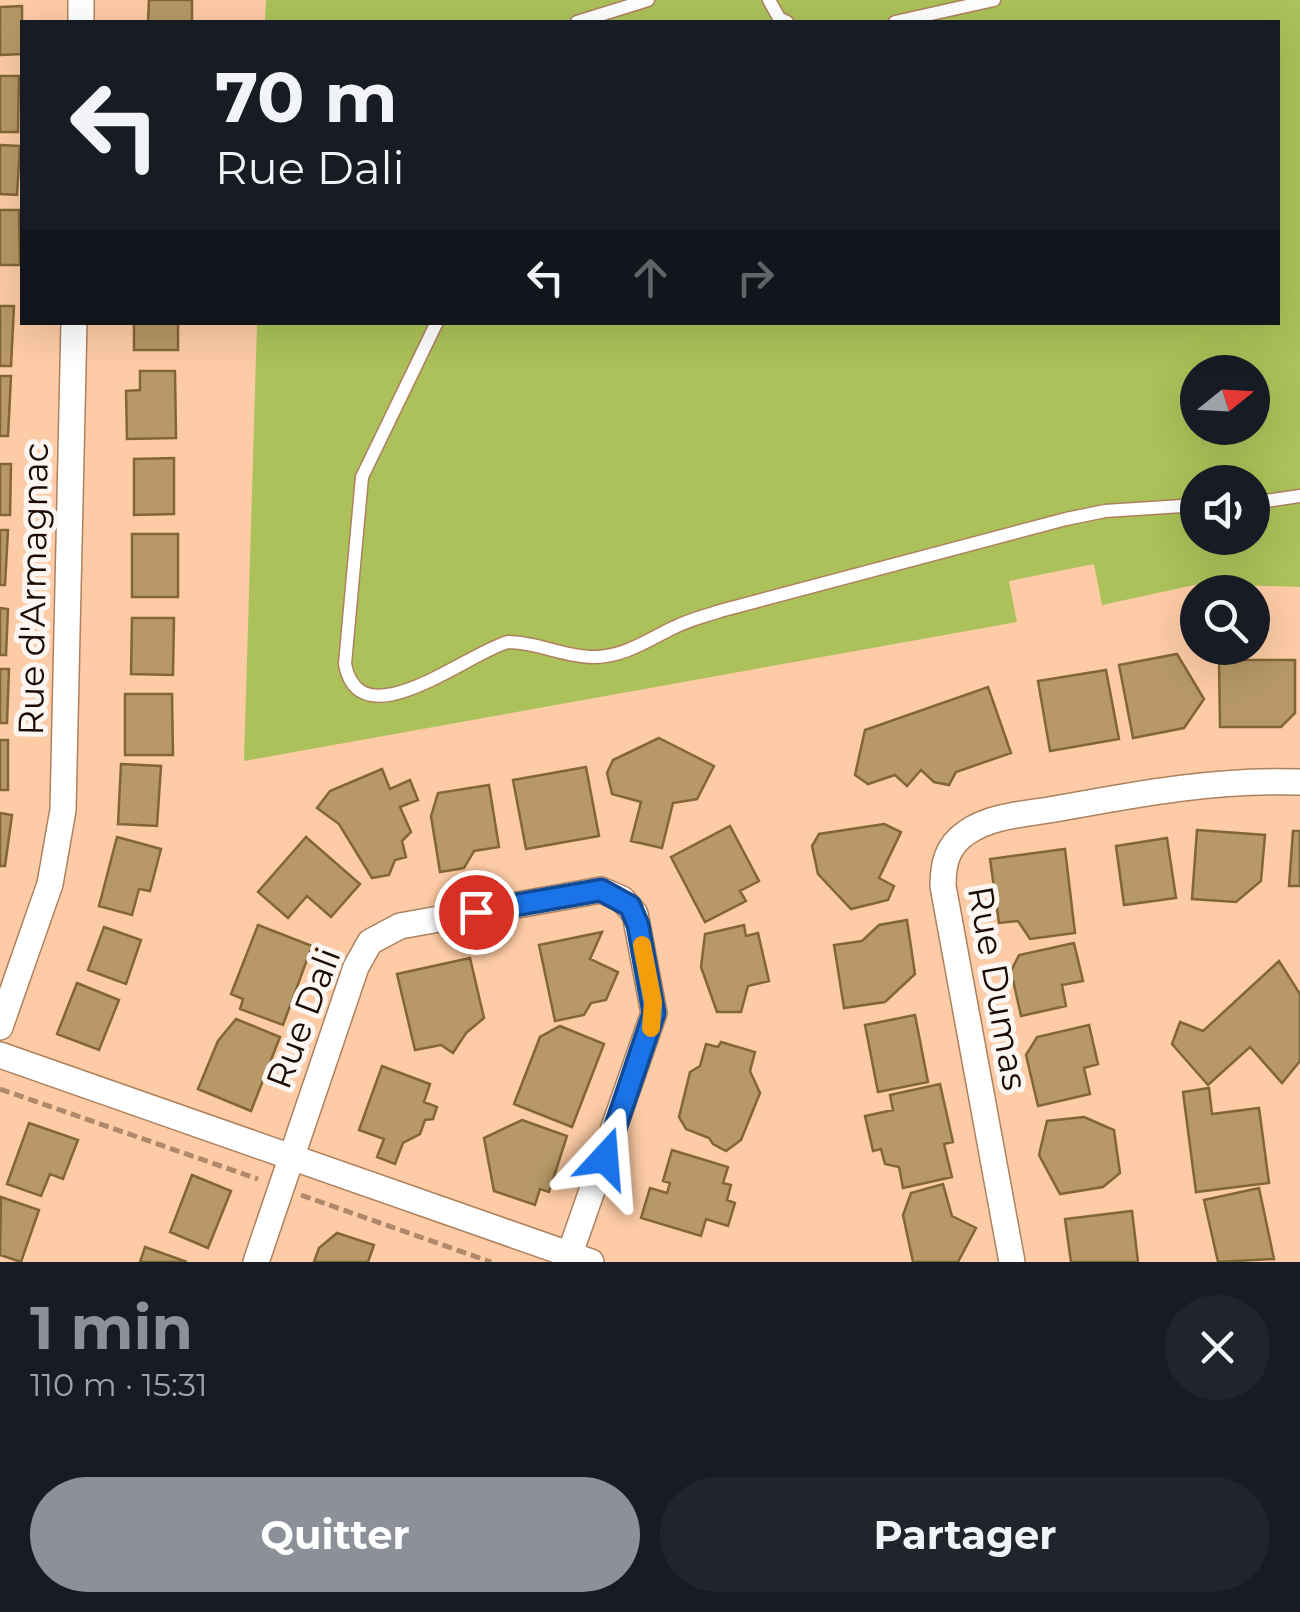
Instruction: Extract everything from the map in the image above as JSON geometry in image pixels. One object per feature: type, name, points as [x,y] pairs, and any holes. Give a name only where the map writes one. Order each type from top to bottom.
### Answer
[{"type":"street","name":"Rue d'Armagnac","points":[[0,1027],[50,884],[63,810],[74,325]]},
{"type":"street","name":"Rue Dumas","points":[[1012,1262],[942,886],[948,852],[962,836],[993,820],[1196,784],[1300,782]]},
{"type":"street","name":"Rue Dali","points":[[290,1158],[356,966],[370,942],[400,926],[589,891],[612,893],[635,914],[654,1013],[576,1260]]},
{"type":"street","points":[[0,1056],[576,1260]]},
{"type":"street","points":[[256,1262],[290,1158]]},
{"type":"lane","points":[[583,20],[648,0]]},
{"type":"lane","points":[[904,20],[994,0]]},
{"type":"lane","points":[[436,325],[362,477],[346,664],[356,690],[372,698],[388,698],[508,642],[525,642],[582,656],[612,655],[633,650],[671,628],[720,612],[1066,519],[1105,511],[1180,506]]},
{"type":"lane","points":[[1270,500],[1300,496]]},
{"type":"path","points":[[0,1088],[265,1182]]},
{"type":"path","points":[[298,1194],[491,1262]]},
{"type":"green space","points":[[266,0],[1300,0],[1300,587],[1270,586],[1270,575],[1180,575],[1180,588],[1102,605],[1094,564],[1009,581],[1017,622],[244,761],[257,325],[1280,325],[1280,20],[265,20]]},
{"type":"building","points":[[149,0],[192,0],[192,20],[148,20]]},
{"type":"building","points":[[22,6],[20,54],[0,55],[0,7]]},
{"type":"building","points":[[0,76],[19,76],[18,132],[0,132]]},
{"type":"building","points":[[0,145],[20,146],[17,195],[0,194]]},
{"type":"building","points":[[0,210],[19,210],[20,265],[0,265]]},
{"type":"building","points":[[0,306],[14,306],[11,366],[0,366]]},
{"type":"building","points":[[134,325],[178,325],[178,350],[134,350]]},
{"type":"building","points":[[140,371],[175,371],[176,438],[127,439],[126,391],[140,390]]},
{"type":"building","points":[[0,376],[11,376],[8,436],[0,436]]},
{"type":"building","points":[[174,458],[174,514],[134,515],[134,459]]},
{"type":"building","points":[[0,464],[11,464],[10,515],[0,515]]},
{"type":"building","points":[[0,530],[8,530],[5,585],[0,585]]},
{"type":"building","points":[[132,534],[178,534],[178,597],[132,597]]},
{"type":"building","points":[[0,608],[8,609],[6,655],[0,655]]},
{"type":"building","points":[[132,618],[174,618],[173,675],[131,674]]},
{"type":"building","points":[[1177,654],[1180,665],[1204,699],[1184,728],[1133,738],[1119,665]]},
{"type":"building","points":[[1270,660],[1295,660],[1295,713],[1281,727],[1220,727],[1219,665],[1270,665]]},
{"type":"building","points":[[0,669],[9,669],[7,723],[0,723]]},
{"type":"building","points":[[1106,670],[1119,739],[1050,751],[1038,681]]},
{"type":"building","points":[[988,687],[1011,753],[956,772],[949,785],[934,782],[921,770],[907,786],[895,775],[868,784],[855,775],[865,730]]},
{"type":"building","points":[[125,694],[172,694],[173,755],[125,755]]},
{"type":"building","points":[[659,738],[714,766],[697,799],[673,803],[662,848],[631,841],[641,802],[612,794],[607,773],[613,760]]},
{"type":"building","points":[[0,740],[8,740],[8,790],[0,790]]},
{"type":"building","points":[[121,764],[161,766],[157,826],[118,824]]},
{"type":"building","points":[[586,767],[599,836],[526,849],[513,780]]},
{"type":"building","points":[[382,769],[390,789],[410,780],[418,800],[400,807],[411,832],[402,841],[406,857],[395,860],[389,875],[372,878],[339,824],[317,808],[330,791]]},
{"type":"building","points":[[489,785],[499,847],[474,851],[464,868],[440,872],[431,816],[438,793]]},
{"type":"building","points":[[0,813],[12,815],[5,866],[0,866]]},
{"type":"building","points":[[884,824],[901,832],[879,878],[894,886],[888,900],[851,909],[818,874],[812,846],[819,834]]},
{"type":"building","points":[[730,826],[759,881],[740,891],[746,901],[705,922],[671,857]]},
{"type":"building","points":[[1197,830],[1265,835],[1261,881],[1236,902],[1192,899]]},
{"type":"building","points":[[1293,831],[1300,831],[1300,886],[1289,886]]},
{"type":"building","points":[[117,837],[161,849],[150,891],[139,889],[132,915],[99,906]]},
{"type":"building","points":[[306,837],[360,884],[331,917],[307,896],[288,918],[258,892]]},
{"type":"building","points":[[1167,838],[1176,898],[1124,905],[1116,846]]},
{"type":"building","points":[[1065,849],[1075,933],[1030,939],[1018,921],[999,923],[990,859]]},
{"type":"building","points":[[907,920],[915,974],[885,1002],[844,1008],[834,945],[862,941],[879,925]]},
{"type":"building","points":[[258,925],[312,946],[283,1025],[240,1009],[243,999],[231,994]]},
{"type":"building","points":[[744,925],[746,936],[758,933],[769,981],[748,986],[741,1012],[717,1012],[701,967],[705,934]]},
{"type":"building","points":[[104,927],[141,940],[126,984],[88,970]]},
{"type":"building","points":[[602,932],[590,959],[618,972],[606,1000],[591,1003],[584,1015],[555,1021],[539,945]]},
{"type":"building","points":[[1074,943],[1083,981],[1062,985],[1066,1006],[1021,1016],[1011,971],[1019,955]]},
{"type":"building","points":[[470,958],[484,1018],[466,1033],[453,1053],[441,1045],[415,1050],[397,974]]},
{"type":"building","points":[[1279,961],[1300,994],[1300,1061],[1282,1083],[1250,1047],[1208,1085],[1172,1044],[1180,1022],[1203,1031]]},
{"type":"building","points":[[77,983],[119,1000],[99,1050],[57,1034]]},
{"type":"building","points":[[915,1015],[928,1082],[878,1092],[865,1025]]},
{"type":"building","points":[[236,1019],[280,1037],[251,1111],[198,1089],[218,1041]]},
{"type":"building","points":[[1089,1025],[1098,1064],[1084,1068],[1090,1094],[1038,1106],[1026,1055],[1037,1037]]},
{"type":"building","points":[[560,1026],[604,1044],[572,1127],[514,1104],[540,1037]]},
{"type":"building","points":[[721,1042],[755,1052],[750,1071],[760,1093],[741,1140],[726,1151],[709,1138],[686,1129],[679,1117],[690,1072],[700,1066],[706,1044],[718,1047]]},
{"type":"building","points":[[382,1066],[430,1084],[424,1102],[437,1107],[433,1119],[425,1120],[420,1134],[403,1143],[395,1164],[377,1157],[384,1139],[359,1130]]},
{"type":"building","points":[[940,1084],[953,1142],[944,1144],[952,1177],[903,1188],[899,1167],[885,1164],[881,1149],[873,1151],[865,1116],[893,1110],[890,1095]]},
{"type":"building","points":[[1209,1088],[1212,1114],[1259,1108],[1269,1183],[1196,1192],[1183,1092]]},
{"type":"building","points":[[1084,1117],[1114,1130],[1120,1173],[1103,1187],[1060,1194],[1039,1155],[1047,1121]]},
{"type":"building","points":[[522,1120],[567,1136],[549,1192],[540,1189],[535,1205],[494,1191],[484,1138]]},
{"type":"building","points":[[29,1123],[78,1140],[63,1179],[50,1174],[41,1196],[7,1184]]},
{"type":"building","points":[[672,1150],[728,1167],[723,1183],[731,1185],[727,1200],[735,1203],[728,1226],[706,1219],[701,1236],[641,1218],[650,1188],[667,1193],[670,1183],[663,1181]]},
{"type":"building","points":[[192,1175],[231,1191],[208,1248],[170,1232]]},
{"type":"building","points":[[943,1184],[952,1216],[976,1228],[958,1262],[913,1262],[903,1215],[911,1193]]},
{"type":"building","points":[[1259,1188],[1274,1259],[1218,1262],[1204,1200]]},
{"type":"building","points":[[1,1197],[39,1210],[21,1262],[0,1255]]},
{"type":"building","points":[[1132,1211],[1138,1262],[1071,1262],[1065,1219]]},
{"type":"building","points":[[337,1233],[374,1245],[368,1262],[314,1262],[319,1248]]},
{"type":"building","points":[[145,1247],[187,1262],[140,1262]]},
{"type":"slow traffic","points":[[642,945],[653,1002],[651,1028]]},
{"type":"route","points":[[476,912],[601,890],[622,899],[635,914],[654,1013],[605,1158]]}]
